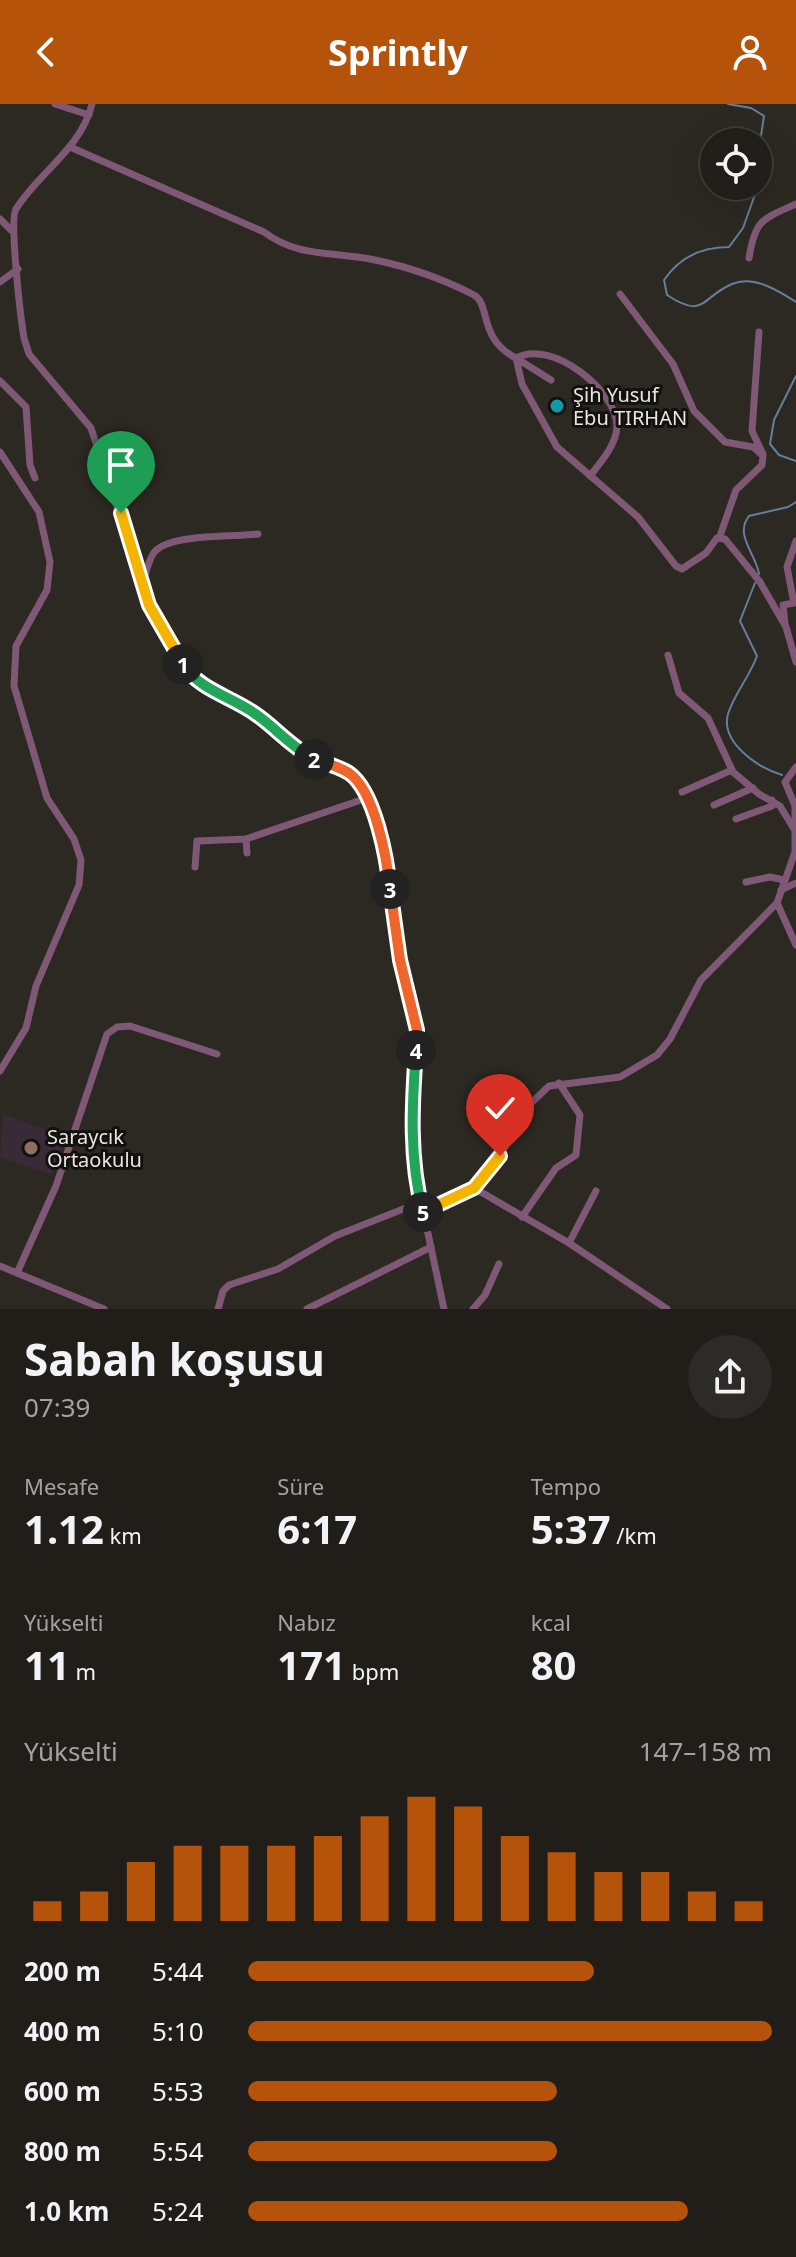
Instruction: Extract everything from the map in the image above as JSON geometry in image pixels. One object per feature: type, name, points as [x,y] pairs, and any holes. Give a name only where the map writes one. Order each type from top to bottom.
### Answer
[{"type":"street","points":[[55,104],[89,115]]},
{"type":"street","points":[[72,104],[89,115]]},
{"type":"street","points":[[92,104],[70,147],[14,211],[11,230],[18,269],[20,313],[29,354],[91,428],[149,605],[189,674],[211,690],[252,711],[296,749],[350,774],[367,798],[388,866],[400,960],[417,1030],[411,1112],[421,1202],[444,1309]]},
{"type":"street","points":[[70,147],[264,232],[283,247],[375,260],[422,273],[476,296],[482,304],[490,337],[551,380]]},
{"type":"street","points":[[749,258],[754,230],[765,217],[796,204]]},
{"type":"street","points":[[0,219],[11,230]]},
{"type":"street","points":[[0,282],[18,269]]},
{"type":"street","points":[[620,294],[673,364],[694,411],[725,442],[753,447],[763,456]]},
{"type":"street","points":[[516,358],[522,384],[557,447],[638,517],[682,569],[698,560],[720,536],[736,490],[762,465],[763,456],[752,431],[759,332]]},
{"type":"street","points":[[516,358],[536,352],[578,368],[608,405],[617,422],[615,438],[590,476]]},
{"type":"street","points":[[0,381],[26,407],[30,465],[35,478]]},
{"type":"street","points":[[0,452],[39,512],[50,562],[47,590],[16,646],[14,686],[47,798],[74,839],[81,860],[79,885],[36,986],[26,1028],[0,1071]]},
{"type":"street","points":[[142,583],[153,554],[160,548],[195,538],[258,534]]},
{"type":"street","points":[[720,536],[760,582],[786,627]]},
{"type":"street","points":[[796,541],[787,567],[794,603],[783,605],[796,662]]},
{"type":"street","points":[[668,655],[679,693],[708,718],[732,770],[784,811],[794,829]]},
{"type":"street","points":[[423,1212],[474,1188],[500,1156],[527,1107],[538,1094],[559,1083],[620,1077],[657,1055],[670,1039],[701,980],[777,903],[795,852],[795,806],[785,782],[796,767]]},
{"type":"street","points":[[682,792],[732,770]]},
{"type":"street","points":[[714,805],[753,788]]},
{"type":"street","points":[[195,867],[197,841],[246,839],[367,798]]},
{"type":"street","points":[[736,819],[772,806],[772,800]]},
{"type":"street","points":[[246,839],[247,853]]},
{"type":"street","points":[[746,882],[770,877],[784,880]]},
{"type":"street","points":[[781,890],[796,883]]},
{"type":"street","points":[[777,903],[796,945]]},
{"type":"street","points":[[17,1273],[60,1175],[107,1034],[117,1027],[130,1026],[217,1054]]},
{"type":"street","points":[[522,1217],[556,1168],[576,1155],[580,1115],[559,1083]]},
{"type":"street","points":[[474,1188],[569,1243],[667,1309]]},
{"type":"street","points":[[569,1243],[596,1191]]},
{"type":"street","points":[[218,1309],[223,1291],[229,1285],[278,1269],[335,1236],[421,1202]]},
{"type":"street","points":[[307,1309],[431,1247]]},
{"type":"street","points":[[473,1309],[485,1295],[499,1264]]},
{"type":"street","points":[[0,1266],[104,1309]]},
{"type":"shaded area","name":"Saraycık Ortaokulu","points":[[3,1114],[65,1137],[53,1172],[50,1174],[0,1158]]},
{"type":"waterway","points":[[728,104],[751,108],[764,116],[762,128]]},
{"type":"waterway","points":[[753,200],[743,228],[729,247],[709,249],[684,260],[664,280],[667,295],[689,306],[696,306],[732,284],[749,281],[782,293],[796,302]]},
{"type":"waterway","points":[[796,376],[774,420],[770,444],[779,455],[796,461]]},
{"type":"waterway","points":[[759,574],[745,537],[745,523],[749,516],[788,507],[796,502]]},
{"type":"waterway","points":[[755,583],[740,621],[757,656],[731,707],[727,725],[743,753],[782,775]]},
{"type":"place","name":"Şih Yusuf Ebu TIRHAN","points":[[557,406]]},
{"type":"place","name":"Saraycık Ortaokulu","points":[[31,1148]]},
{"type":"route","points":[[121,513],[149,605],[189,674],[211,690],[252,711],[296,749],[350,774],[367,798],[388,866],[400,960],[417,1030],[411,1112],[415,1172],[423,1212],[474,1188],[500,1156]]}]
